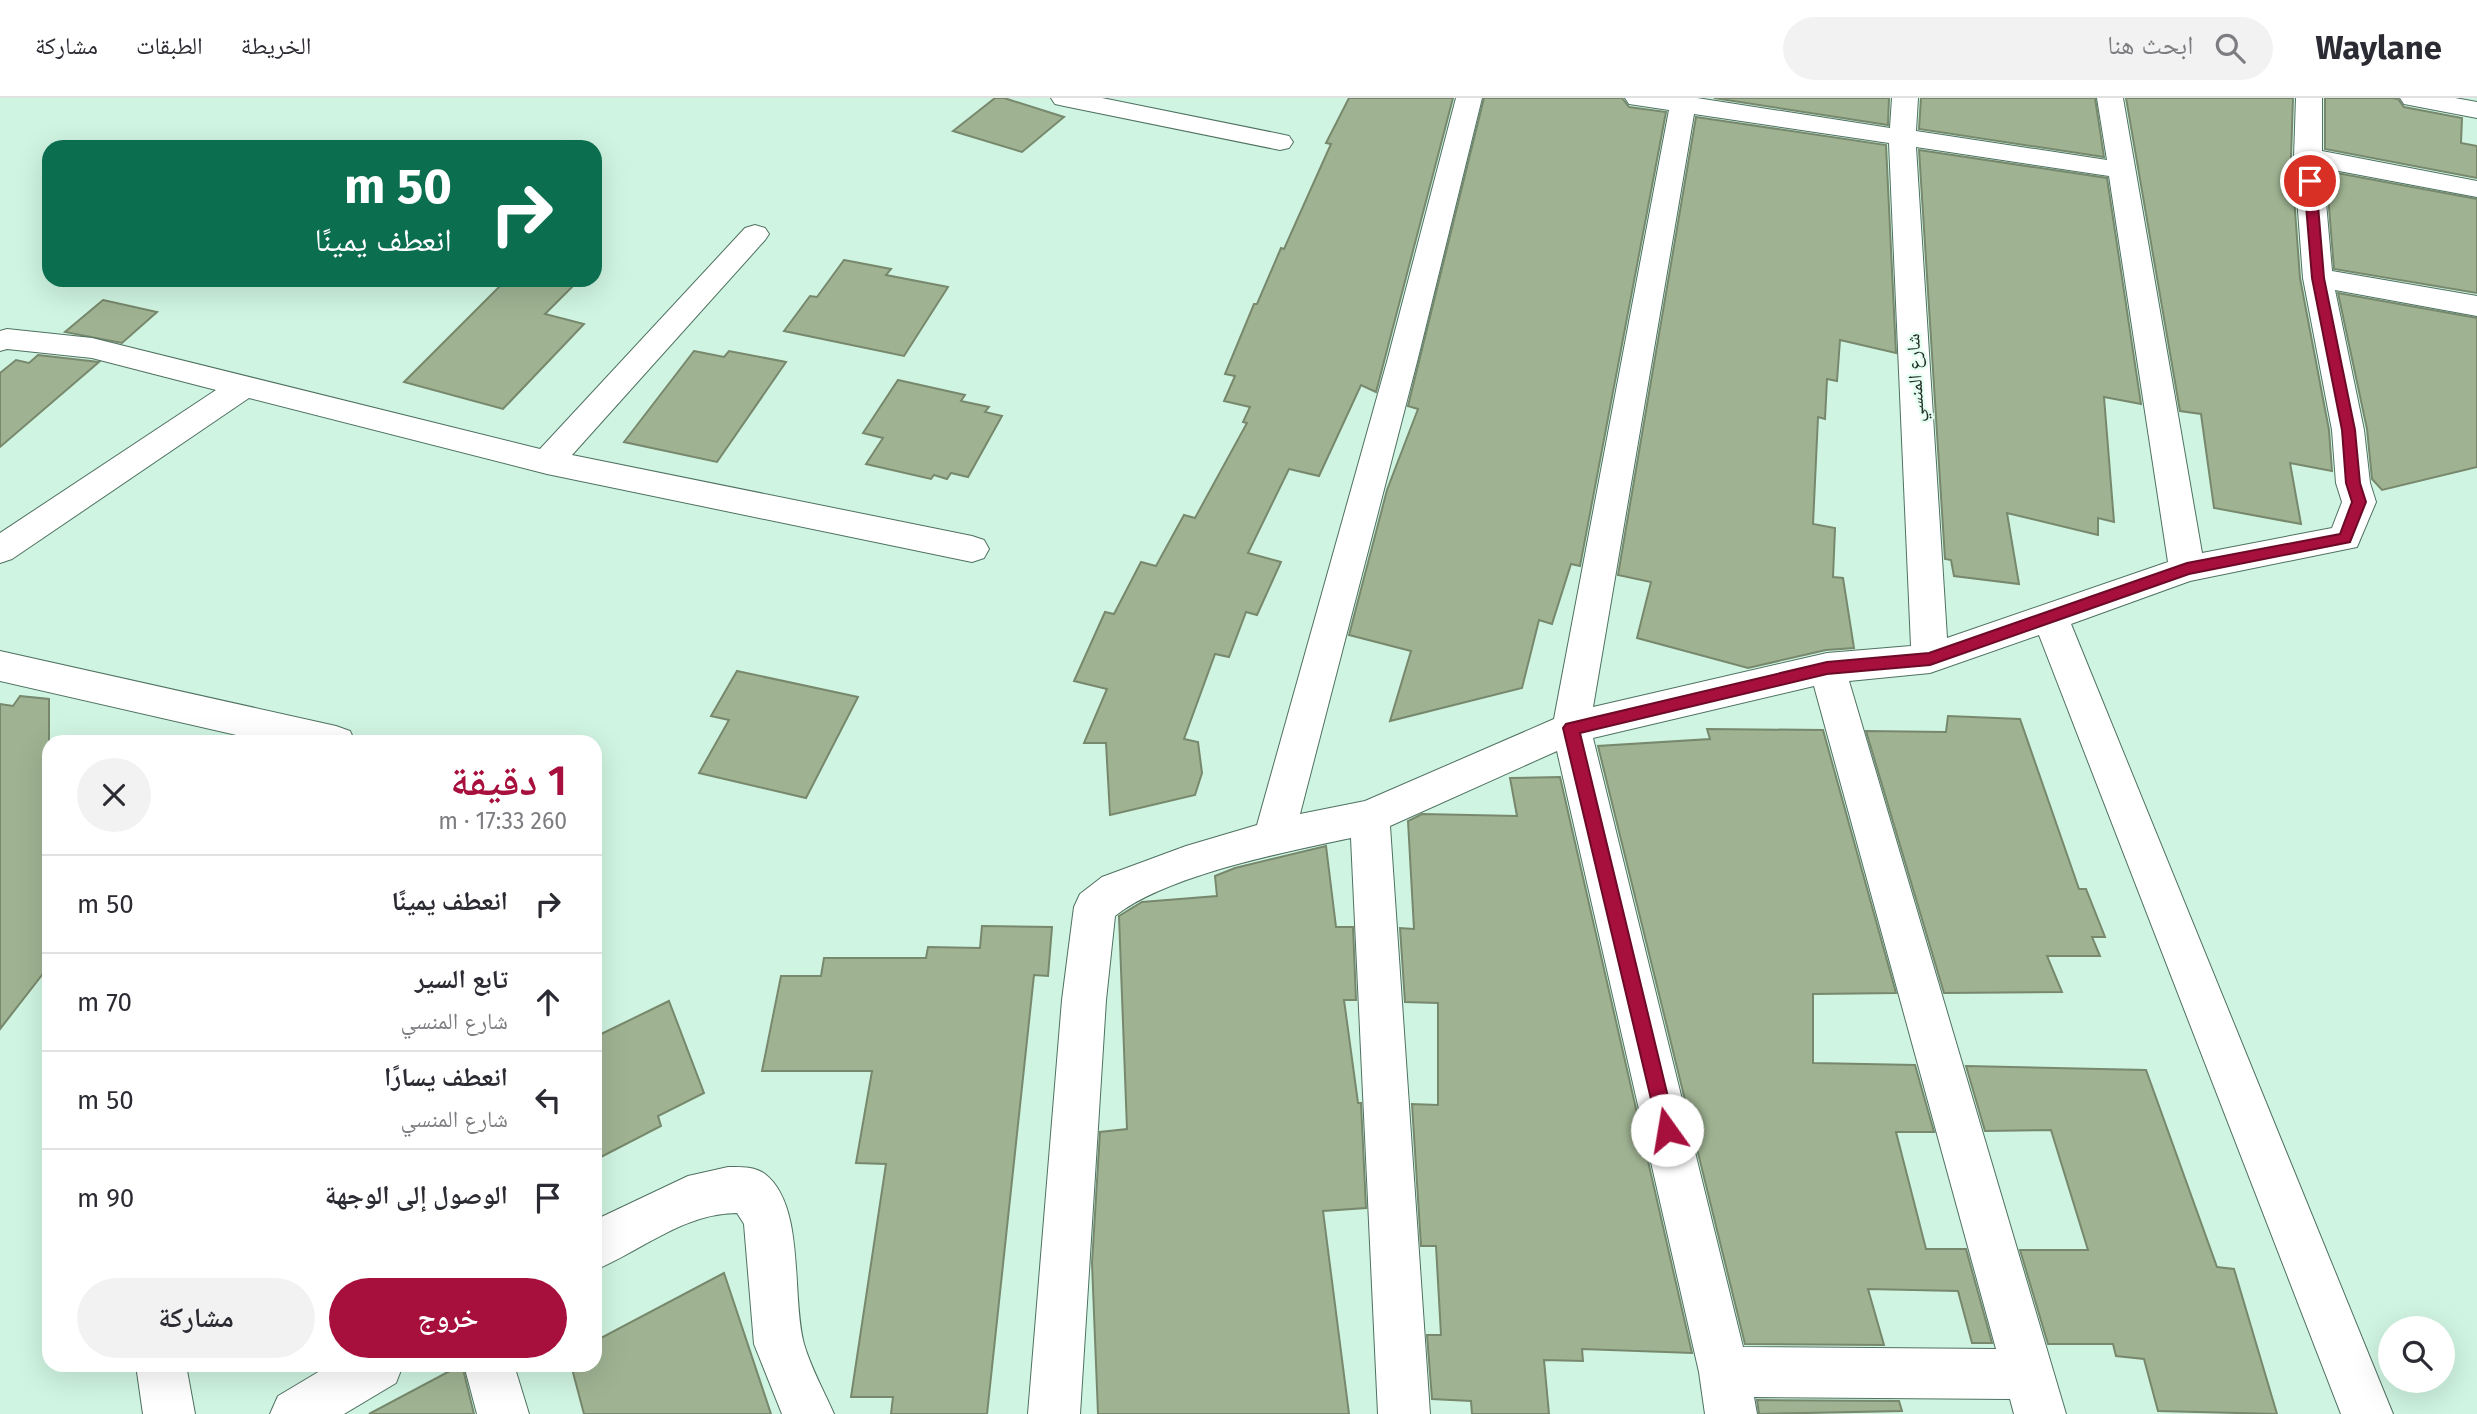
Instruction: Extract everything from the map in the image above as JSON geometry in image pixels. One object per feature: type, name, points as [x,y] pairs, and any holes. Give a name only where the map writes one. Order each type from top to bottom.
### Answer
[{"type":"street","points":[[1064,98],[1280,142]]},
{"type":"street","points":[[1274,836],[1469,98]]},
{"type":"street","points":[[1638,98],[1684,101],[1902,138],[2121,170]]},
{"type":"street","name":"شارع المنسي","points":[[1905,98],[1902,138],[1930,659]]},
{"type":"street","points":[[2110,98],[2187,569]]},
{"type":"street","points":[[1054,1414],[1084,1000],[1095,907],[1117,890],[1186,864],[1274,836],[1370,817],[1571,728],[1827,668],[1930,659],[2187,569],[2345,538],[2359,502],[2353,483],[2348,430],[2318,278],[2308,157],[2309,98]]},
{"type":"street","points":[[2413,98],[2477,110]]},
{"type":"street","points":[[1684,101],[1571,728],[1728,1393],[2035,1394],[1827,668]]},
{"type":"street","points":[[2308,157],[2477,189]]},
{"type":"street","points":[[547,462],[755,234]]},
{"type":"street","points":[[2318,278],[2477,306]]},
{"type":"street","points":[[0,341],[7,339],[92,348],[547,462],[972,549]]},
{"type":"street","points":[[0,550],[244,386]]},
{"type":"street","points":[[2050,617],[2367,1414]]},
{"type":"street","points":[[0,666],[305,735]]},
{"type":"street","points":[[1370,817],[1404,1414]]},
{"type":"street","points":[[602,1243],[700,1196],[727,1189],[748,1190],[761,1207],[768,1224],[779,1345],[808,1414]]},
{"type":"street","points":[[162,1372],[169,1414]]},
{"type":"street","points":[[296,1414],[366,1372]]},
{"type":"street","points":[[491,1372],[503,1414]]},
{"type":"building","points":[[995,98],[1004,98],[1064,117],[1022,152],[953,131]]},
{"type":"building","points":[[1349,98],[1453,98],[1376,392],[1361,385],[1319,476],[1289,469],[1248,553],[1281,562],[1257,615],[1246,612],[1229,657],[1215,654],[1184,739],[1198,742],[1202,773],[1195,795],[1110,815],[1106,743],[1084,743],[1107,689],[1074,681],[1105,612],[1114,614],[1141,562],[1156,566],[1184,515],[1195,518],[1247,423],[1243,422],[1250,407],[1224,401],[1235,376],[1225,374],[1254,304],[1257,304],[1281,248],[1284,249],[1331,144],[1326,143]]},
{"type":"building","points":[[1484,98],[1622,98],[1629,107],[1666,112],[1580,566],[1571,564],[1552,624],[1539,620],[1522,688],[1390,721],[1411,651],[1349,635],[1387,490],[1418,409],[1408,406]]},
{"type":"building","points":[[1714,98],[1889,98],[1888,125]]},
{"type":"building","points":[[1921,98],[2095,98],[2104,157],[1919,129]]},
{"type":"building","points":[[2126,98],[2293,98],[2291,157],[2300,278],[2329,430],[2332,471],[2290,463],[2301,524],[2214,508],[2201,414],[2180,411]]},
{"type":"building","points":[[2325,98],[2392,98],[2398,99],[2404,107],[2462,118],[2461,143],[2477,146],[2477,178],[2325,149]]},
{"type":"building","points":[[1696,117],[1886,145],[1896,353],[1840,340],[1837,381],[1827,379],[1825,419],[1818,417],[1813,524],[1835,528],[1833,577],[1843,578],[1854,648],[1826,650],[1748,668],[1637,638],[1651,582],[1618,575]]},
{"type":"building","points":[[1919,150],[2107,178],[2141,404],[2104,397],[2114,522],[2098,518],[2098,535],[2007,513],[2019,584],[1954,576],[1951,560],[1945,559]]},
{"type":"building","points":[[2326,171],[2477,199],[2477,293],[2334,269]]},
{"type":"building","points":[[844,260],[891,269],[886,275],[948,287],[904,356],[784,331],[810,296],[817,297]]},
{"type":"building","points":[[499,287],[572,287],[545,314],[584,324],[503,409],[404,382]]},
{"type":"building","points":[[2338,293],[2477,318],[2477,467],[2382,490],[2372,479],[2367,429]]},
{"type":"building","points":[[103,300],[157,312],[122,343],[65,332]]},
{"type":"building","points":[[694,351],[724,357],[729,351],[786,362],[717,462],[624,442]]},
{"type":"building","points":[[38,355],[99,362],[0,447],[0,373],[16,360],[29,363]]},
{"type":"building","points":[[898,380],[965,395],[961,401],[989,407],[985,412],[1002,416],[968,477],[951,473],[947,479],[934,475],[931,479],[866,464],[883,438],[863,433]]},
{"type":"building","points":[[737,671],[858,697],[806,798],[699,773],[729,720],[711,716]]},
{"type":"building","points":[[20,696],[49,699],[49,735],[42,735],[42,975],[0,1029],[0,704],[13,706]]},
{"type":"building","points":[[1948,716],[2020,719],[2079,889],[2086,889],[2105,937],[2092,937],[2100,956],[2047,956],[2062,992],[1944,993],[1866,731],[1946,732]]},
{"type":"building","points":[[1707,729],[1823,730],[1896,993],[1813,994],[1813,1063],[1915,1065],[1934,1132],[1896,1132],[1926,1249],[1966,1249],[1992,1343],[1972,1343],[1958,1291],[1868,1289],[1884,1345],[1745,1344],[1598,746],[1710,739]]},
{"type":"building","points":[[1560,777],[1692,1353],[1582,1349],[1583,1361],[1544,1360],[1549,1414],[1472,1414],[1471,1401],[1432,1399],[1427,1335],[1441,1335],[1436,1246],[1421,1246],[1412,1104],[1438,1105],[1438,1003],[1405,1002],[1400,928],[1414,929],[1408,821],[1422,814],[1517,816],[1510,778]]},
{"type":"building","points":[[1326,846],[1336,927],[1353,927],[1356,1000],[1344,1000],[1358,1103],[1361,1103],[1366,1208],[1323,1211],[1349,1414],[1098,1414],[1092,1263],[1100,1132],[1127,1129],[1119,916],[1142,902],[1217,896],[1215,876],[1235,868]]},
{"type":"building","points":[[982,926],[1052,927],[1048,976],[1034,975],[987,1414],[891,1414],[893,1397],[851,1397],[886,1164],[856,1163],[872,1071],[762,1071],[781,976],[821,976],[824,958],[926,958],[928,947],[980,948]]},
{"type":"building","points":[[669,1001],[704,1093],[658,1116],[661,1126],[602,1156],[602,1034]]},
{"type":"building","points":[[1966,1066],[2146,1070],[2217,1267],[2234,1269],[2277,1414],[2158,1411],[2144,1359],[2116,1356],[2113,1344],[2048,1344],[2020,1250],[2088,1250],[2051,1130],[1985,1131]]},
{"type":"building","points":[[724,1273],[771,1414],[584,1414],[573,1372],[602,1372],[602,1337]]},
{"type":"building","points":[[448,1372],[464,1372],[474,1414],[369,1414]]},
{"type":"building","points":[[1757,1400],[1899,1401],[1902,1411],[1759,1414]]},
{"type":"route","points":[[1667,1130],[1571,728],[1827,668],[1930,659],[2187,569],[2345,538],[2359,502],[2353,483],[2348,430],[2318,278],[2310,181]]}]
